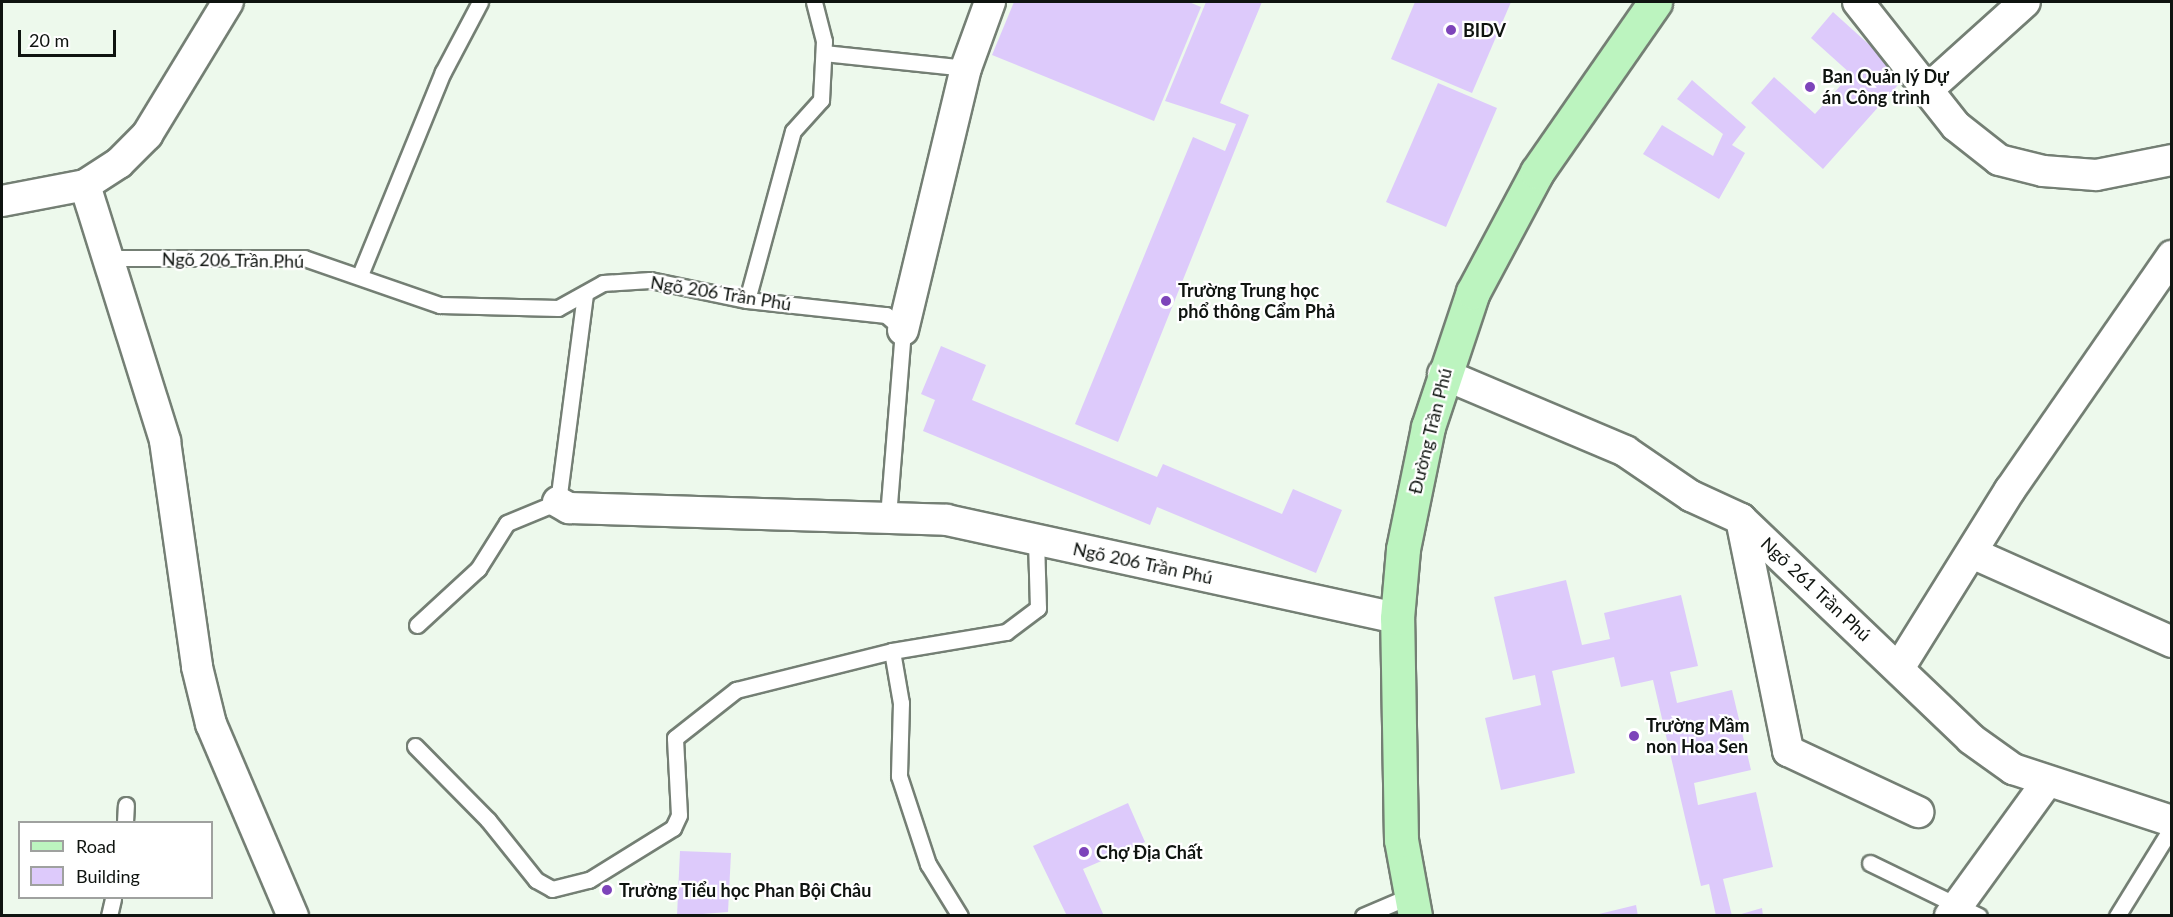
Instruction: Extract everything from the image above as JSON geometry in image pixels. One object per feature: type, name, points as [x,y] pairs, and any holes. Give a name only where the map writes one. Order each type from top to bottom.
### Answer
[{"type":"main road","name":"Đường Trần Phú","points":[[1413,906],[1401,840],[1397,618],[1403,549],[1443,374],[1473,292],[1537,172],[1650,3]]},
{"type":"street","points":[[2,201],[85,185],[120,163],[147,135],[228,2]]},
{"type":"street","points":[[903,330],[966,68],[990,2]]},
{"type":"street","points":[[1858,2],[1926,91],[1956,126],[1999,160],[2043,171],[2096,175],[2172,160]]},
{"type":"street","points":[[1926,91],[2025,2]]},
{"type":"street","points":[[85,185],[165,441],[197,667],[210,724],[293,915]]},
{"type":"street","points":[[1899,668],[2055,422],[2169,266]]},
{"type":"street","name":"Ngõ 261 Trần Phú","points":[[1443,374],[1625,451],[1691,496],[1741,519],[1989,754],[2046,782],[2172,821]]},
{"type":"street","name":"Ngõ 206 Trần Phú","points":[[558,502],[569,508],[947,520],[1397,618]]},
{"type":"street","points":[[1741,519],[1788,751],[1918,812]]},
{"type":"street","points":[[1972,553],[2172,642]]},
{"type":"street","points":[[1962,912],[2046,782]]},
{"type":"lane","points":[[360,275],[443,72],[480,2]]},
{"type":"lane","points":[[747,300],[793,131],[821,100],[824,53],[814,2]]},
{"type":"lane","points":[[824,53],[966,68]]},
{"type":"lane","name":"Ngõ 206 Trần Phú","points":[[109,258],[304,258],[360,275],[440,304],[558,308],[603,283],[650,280],[747,300],[886,315],[903,330]]},
{"type":"lane","points":[[417,625],[478,569],[507,523],[558,502],[585,295]]},
{"type":"lane","points":[[888,517],[903,330]]},
{"type":"lane","points":[[415,746],[488,820],[536,880],[552,889],[589,880],[673,828],[679,815],[675,738],[736,690],[892,651],[1006,632],[1038,608],[1036,539]]},
{"type":"lane","points":[[892,651],[902,703],[898,776],[928,864],[960,915]]},
{"type":"lane","points":[[125,821],[126,805]]},
{"type":"lane","points":[[2117,915],[2172,827]]},
{"type":"lane","points":[[1870,863],[1962,912]]},
{"type":"lane","points":[[109,915],[113,899]]},
{"type":"lane","points":[[1363,915],[1413,906]]},
{"type":"building","points":[[1014,2],[1189,2],[1201,7],[1154,121],[992,55]]},
{"type":"building","points":[[1206,2],[1262,2],[1220,103],[1249,115],[1118,442],[1075,424],[1193,137],[1225,151],[1236,124],[1165,101]]},
{"type":"building","name":"BIDV","points":[[1415,2],[1511,2],[1472,93],[1391,59]]},
{"type":"building","points":[[1833,12],[1905,77],[1823,169],[1751,103],[1774,77],[1815,114],[1851,74],[1811,38]]},
{"type":"building","points":[[1692,80],[1746,127],[1732,145],[1745,153],[1719,199],[1643,154],[1662,125],[1713,156],[1723,134],[1677,99]]},
{"type":"building","points":[[1438,83],[1497,108],[1446,227],[1386,202]]},
{"type":"building","points":[[941,346],[986,365],[972,400],[1157,477],[1163,464],[1282,514],[1293,489],[1342,510],[1316,573],[1157,507],[1150,525],[923,431],[935,400],[921,394]]},
{"type":"building","points":[[1566,580],[1582,645],[1610,639],[1604,613],[1681,595],[1698,666],[1670,672],[1677,703],[1732,690],[1751,770],[1694,783],[1698,805],[1756,792],[1773,867],[1723,879],[1732,916],[1716,916],[1709,884],[1701,886],[1653,680],[1621,687],[1614,657],[1552,671],[1575,773],[1501,790],[1485,718],[1541,705],[1535,675],[1513,680],[1494,597]]},
{"type":"building","points":[[1128,803],[1145,842],[1083,869],[1104,916],[1067,916],[1033,846]]},
{"type":"building","points":[[680,851],[731,853],[728,912],[677,916]]},
{"type":"building","points":[[1636,905],[1638,916],[1595,916],[1595,915]]},
{"type":"building","points":[[1762,908],[1763,916],[1738,916],[1738,915]]},
{"type":"place","name":"BIDV","points":[[1451,30]]},
{"type":"place","name":"Ban Quản lý Dự án Công trình","points":[[1810,87]]},
{"type":"place","name":"Trường Trung học phổ thông Cẩm Phả","points":[[1166,301]]},
{"type":"place","name":"Trường Mầm non Hoa Sen","points":[[1634,736]]},
{"type":"place","name":"Chợ Địa Chất","points":[[1084,852]]},
{"type":"place","name":"Trường Tiểu học Phan Bội Châu","points":[[607,890]]}]
